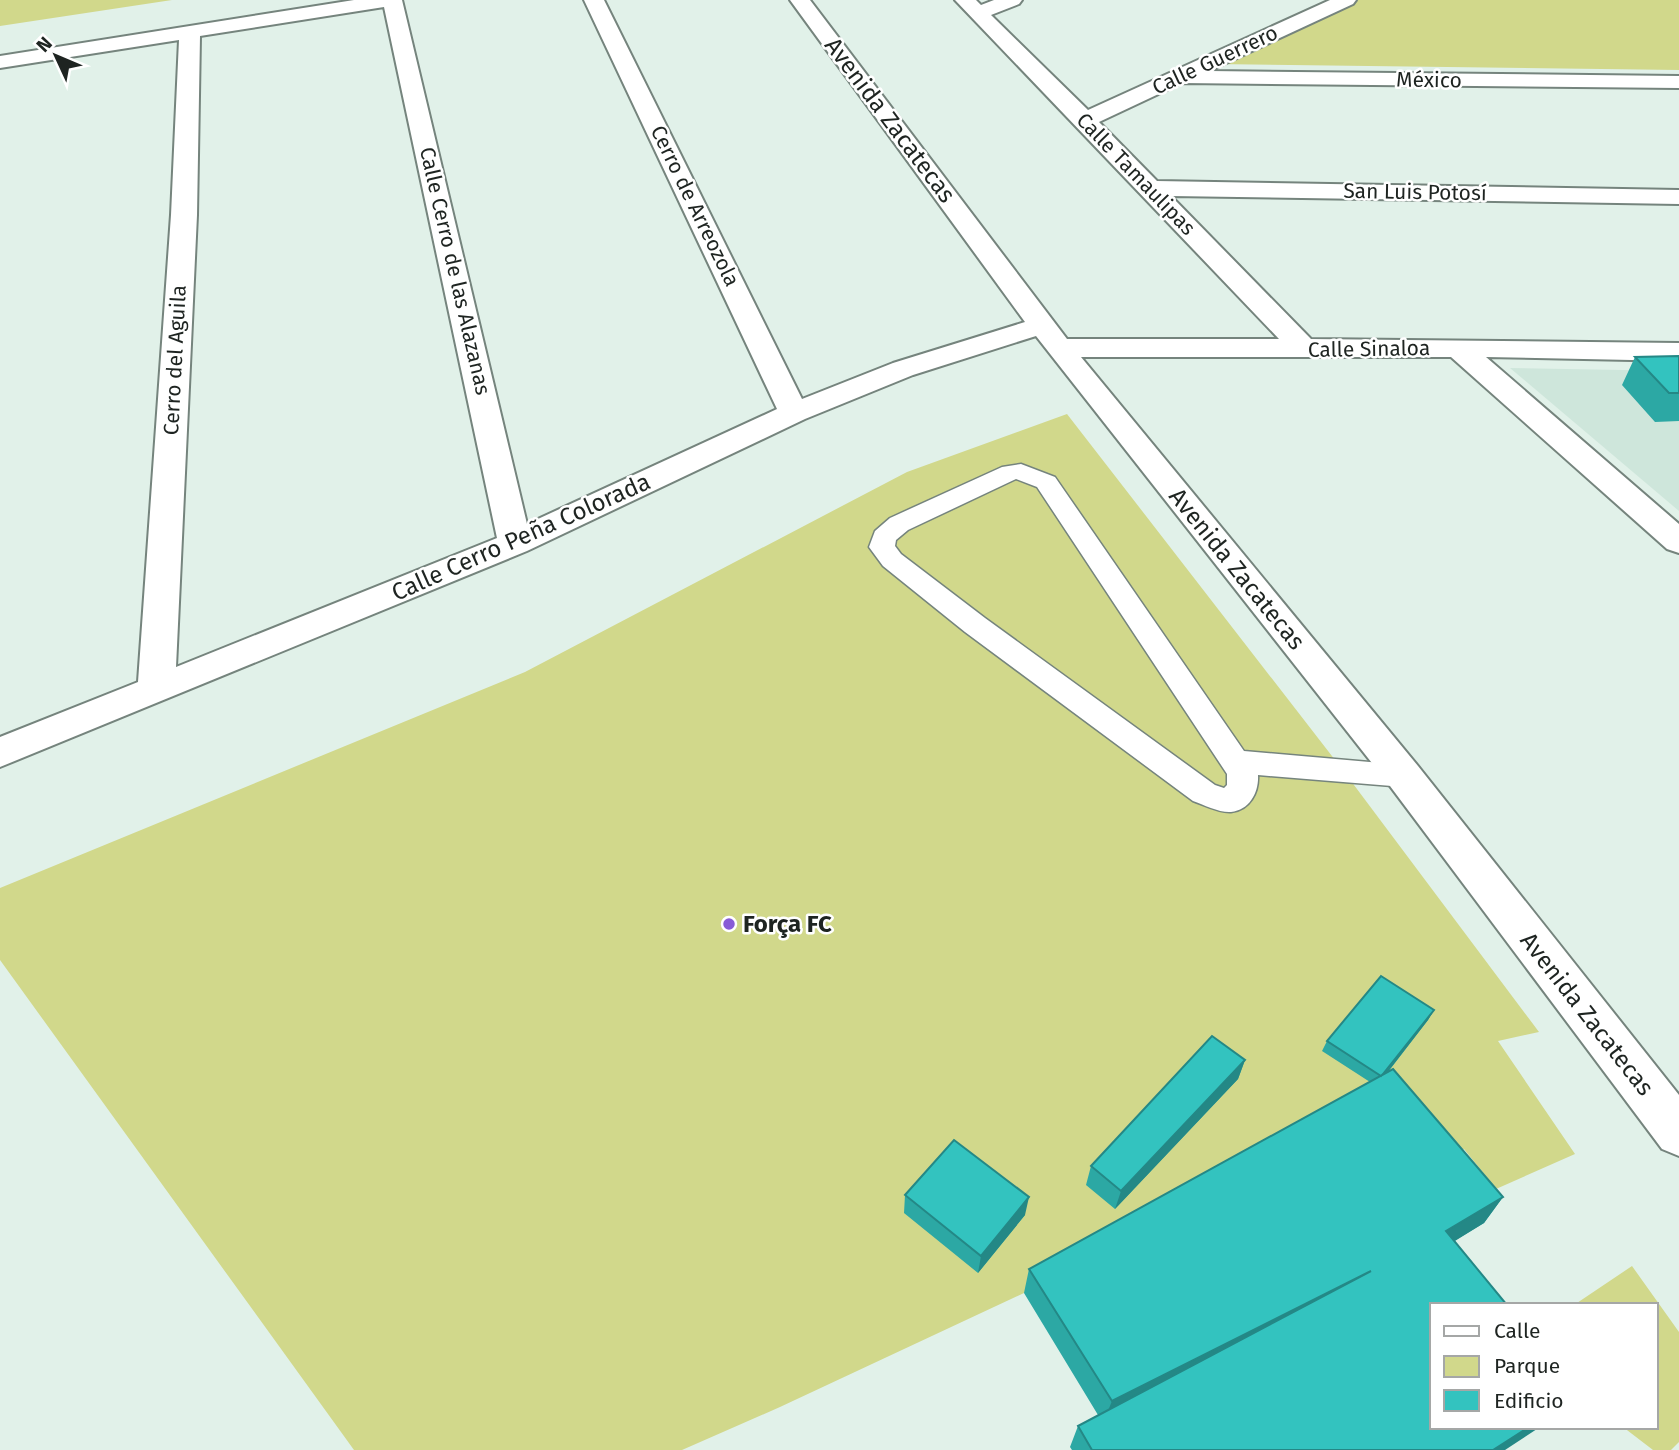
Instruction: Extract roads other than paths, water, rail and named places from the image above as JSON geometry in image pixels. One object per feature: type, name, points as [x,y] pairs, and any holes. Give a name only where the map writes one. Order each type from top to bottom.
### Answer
[{"type":"street","points":[[0,62],[392,0]]},
{"type":"street","name":"Calle Cerro de las Alazanas","points":[[392,0],[515,543]]},
{"type":"street","name":"Cerro de Arreozola","points":[[594,0],[794,413]]},
{"type":"street","name":"Avenida Zacatecas","points":[[800,0],[1051,337],[1405,776],[1679,1133]]},
{"type":"street","points":[[971,6],[1012,0]]},
{"type":"street","name":"Calle Guerrero","points":[[1085,120],[1346,0]]},
{"type":"street","name":"Calle Tamaulipas","points":[[971,6],[1085,120],[1305,350]]},
{"type":"street","name":"Cerro del Aguila","points":[[156,688],[183,229],[190,32]]},
{"type":"street","name":"México","points":[[1179,77],[1679,82]]},
{"type":"street","name":"San Luis Potosí","points":[[1150,188],[1679,197]]},
{"type":"street","name":"Calle Cerro Peña Colorada","points":[[0,753],[156,688],[376,602],[515,543],[794,413],[903,369],[1051,337]]},
{"type":"street","name":"Calle Sinaloa","points":[[1051,337],[1305,350],[1458,348],[1679,352]]},
{"type":"street","points":[[1458,348],[1679,542]]},
{"type":"lane","points":[[1021,471],[1040,478],[1046,482],[1235,762],[1242,774],[1244,789],[1237,797],[1229,801],[1204,793],[892,561],[882,547],[884,537],[899,524],[1011,472],[1021,471]]},
{"type":"lane","points":[[1235,762],[1405,776]]},
{"type":"place","name":"Força FC","points":[[729,924]]}]
